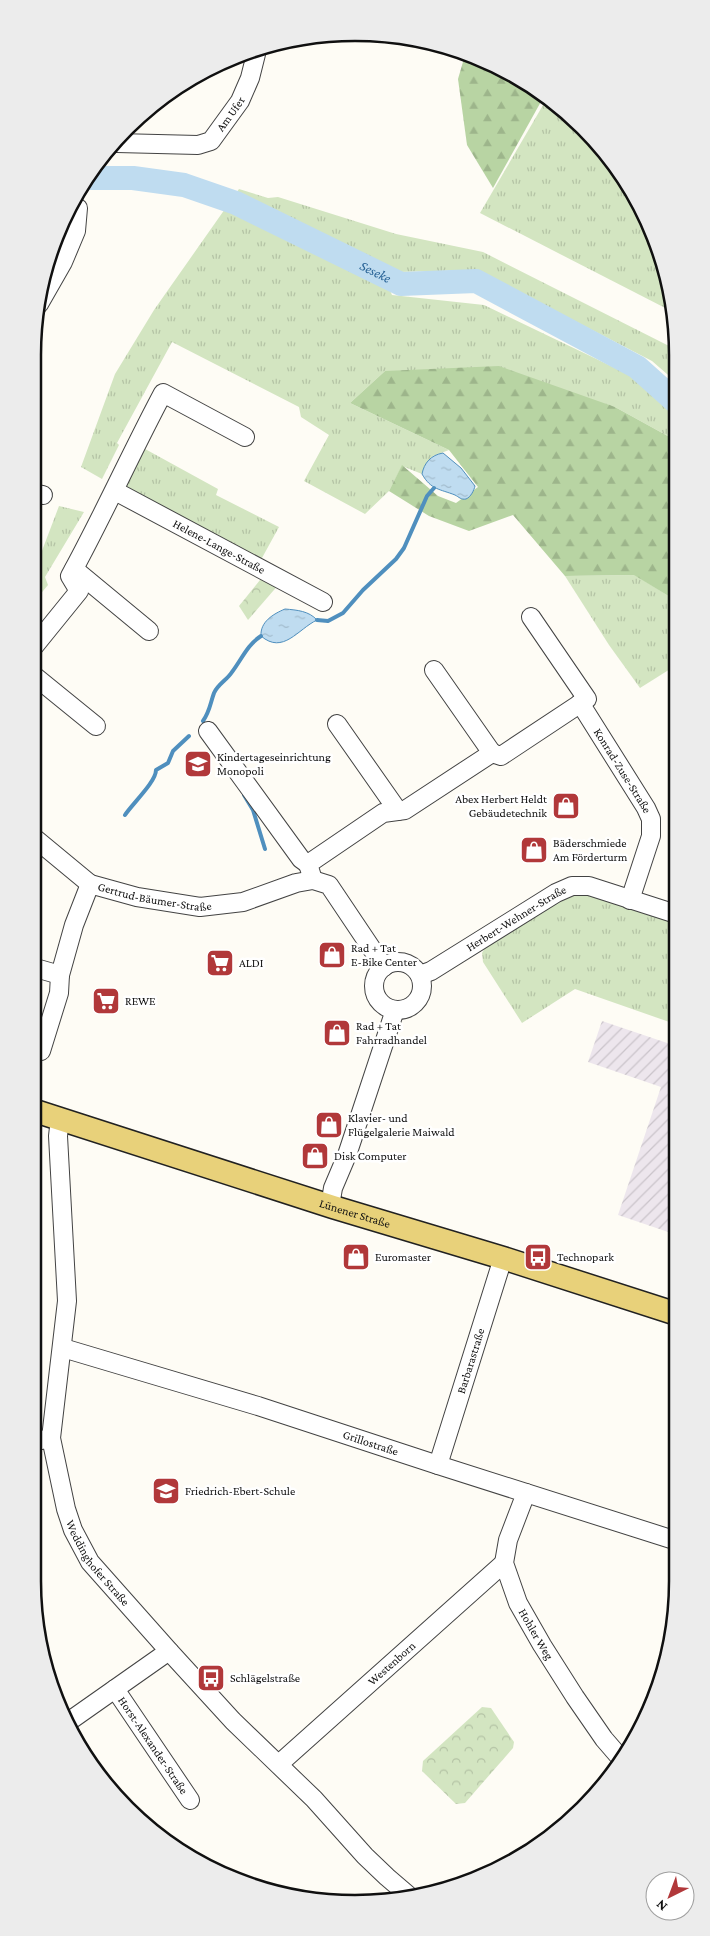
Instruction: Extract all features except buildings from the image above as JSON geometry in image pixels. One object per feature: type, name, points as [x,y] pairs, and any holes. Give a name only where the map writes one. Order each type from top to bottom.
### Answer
[{"type":"main road","name":"Lünener Straße","points":[[41,1113],[330,1206],[503,1258],[669,1311]]},
{"type":"street","name":"Am Ufer","points":[[124,143],[198,145],[210,141],[240,101],[250,78],[255,58]]},
{"type":"street","points":[[49,285],[63,262],[76,231],[78,208]]},
{"type":"street","points":[[41,638],[79,591],[70,576],[115,491],[136,444],[163,393],[245,437]]},
{"type":"street","name":"Helene-Lange-Straße","points":[[115,491],[323,602]]},
{"type":"street","points":[[74,569],[149,631]]},
{"type":"street","points":[[532,617],[587,699],[580,703]]},
{"type":"street","points":[[434,670],[492,753]]},
{"type":"street","points":[[41,681],[96,726]]},
{"type":"street","name":"Gertrud-Bäumer-Straße","points":[[41,1051],[58,993],[60,976],[74,925],[90,884],[137,896],[200,907],[243,902],[296,883],[383,813],[405,810],[492,753],[501,756],[580,703]]},
{"type":"street","name":"Konrad-Zuse-Straße","points":[[580,703],[651,819],[651,836],[630,900]]},
{"type":"street","points":[[337,724],[398,810]]},
{"type":"street","points":[[208,731],[311,872],[329,885],[384,967]]},
{"type":"street","points":[[41,843],[90,884]]},
{"type":"street","name":"Herbert-Wehner-Straße","points":[[420,975],[438,966],[556,893],[572,886],[589,886],[669,912]]},
{"type":"street","points":[[398,962],[410,965],[420,975],[422,983],[419,998],[414,1005],[404,1010],[395,1010],[387,1008],[381,1003],[374,988],[378,973],[384,967],[398,962]]},
{"type":"street","points":[[41,970],[60,976]]},
{"type":"street","points":[[330,1206],[333,1188],[347,1154],[395,1010]]},
{"type":"street","name":"Weddinghofer Straße","points":[[60,1119],[58,1136],[67,1301],[51,1438],[66,1509],[73,1530],[90,1562],[168,1651],[314,1799],[365,1856],[387,1878],[404,1891]]},
{"type":"street","name":"Barbarastraße","points":[[438,1465],[503,1258]]},
{"type":"street","name":"Grillostraße","points":[[63,1348],[258,1406],[669,1538]]},
{"type":"street","points":[[41,1440],[51,1438]]},
{"type":"street","name":"Hohler Weg","points":[[526,1493],[508,1540],[504,1563],[518,1603],[542,1645],[604,1739],[617,1754]]},
{"type":"street","name":"Westenborn","points":[[280,1764],[504,1563]]},
{"type":"street","points":[[73,1718],[168,1651]]},
{"type":"street","name":"Horst-Alexander-Straße","points":[[115,1689],[190,1800]]},
{"type":"shaded area","points":[[602,1021],[669,1044],[669,1232],[618,1215],[661,1087],[588,1062]]},
{"type":"green space","points":[[463,61],[512,83],[541,102],[493,188],[467,145],[458,79]]},
{"type":"green space","points":[[544,104],[562,119],[591,148],[627,198],[652,254],[665,308],[480,213]]},
{"type":"green space","points":[[239,189],[268,198],[278,197],[396,234],[483,252],[669,346],[669,376],[652,361],[476,270],[398,272],[378,263],[392,295],[484,305],[636,378],[669,409],[669,437],[615,407],[385,371],[350,403],[449,450],[433,456],[422,474],[402,466],[389,491],[365,514],[304,481],[329,435],[301,417],[299,407],[172,342],[117,443],[119,445],[102,479],[81,467],[115,374],[154,310]]},
{"type":"green space","points":[[499,366],[615,407],[669,437],[669,596],[634,575],[565,576],[513,515],[469,531],[429,516],[389,491],[402,465],[438,496],[456,503],[478,487],[449,450],[350,403],[385,371]]},
{"type":"green space","points":[[136,444],[218,489],[216,495],[279,527],[257,567],[115,491]]},
{"type":"green space","points":[[59,506],[84,512],[45,577],[48,585],[41,593],[41,553]]},
{"type":"green space","points":[[264,575],[280,583],[248,620],[239,606]]},
{"type":"green space","points":[[635,575],[669,596],[669,670],[640,688],[609,645],[565,576]]},
{"type":"green space","points":[[583,893],[669,919],[669,1022],[575,989],[522,1023],[483,962],[482,953],[486,946],[565,897]]},
{"type":"green space","points":[[482,1707],[491,1708],[514,1742],[513,1748],[465,1803],[456,1804],[422,1771],[423,1761]]},
{"type":"water","points":[[443,453],[461,468],[475,486],[468,498],[461,499],[432,486],[422,474],[424,466],[429,460]]},
{"type":"water","points":[[285,609],[307,613],[317,620],[283,642],[276,643],[261,636],[265,623],[276,613]]},
{"type":"waterway","name":"Seseke","points":[[96,178],[133,178],[184,185],[236,203],[401,284],[476,281],[637,367],[669,396]]},
{"type":"waterway","points":[[317,620],[328,621],[343,613],[363,590],[396,559],[404,548],[427,496],[434,488]]},
{"type":"waterway","points":[[203,721],[209,711],[216,690],[230,675],[248,648],[261,636]]},
{"type":"waterway","points":[[125,815],[148,787],[156,770],[168,763],[173,751],[189,736]]},
{"type":"waterway","points":[[244,795],[253,810],[265,849]]},
{"type":"place","name":"Kindertageseinrichtung Monopoli","points":[[198,764]]},
{"type":"place","name":"Abex Herbert Heldt Gebäudetechnik","points":[[566,806]]},
{"type":"place","name":"Bäderschmiede Am Förderturm","points":[[534,850]]},
{"type":"place","name":"Rad + Tat E-Bike Center","points":[[332,955]]},
{"type":"place","name":"ALDI","points":[[220,963]]},
{"type":"place","name":"REWE","points":[[106,1001]]},
{"type":"place","name":"Rad + Tat Fahrradhandel","points":[[337,1033]]},
{"type":"place","name":"Klavier- und Flügelgalerie Maiwald","points":[[329,1125]]},
{"type":"place","name":"Disk Computer","points":[[315,1156]]},
{"type":"place","name":"Euromaster","points":[[356,1257]]},
{"type":"place","name":"Technopark","points":[[538,1257]]},
{"type":"place","name":"Friedrich-Ebert-Schule","points":[[166,1491]]},
{"type":"place","name":"Schlägelstraße","points":[[211,1678]]}]
